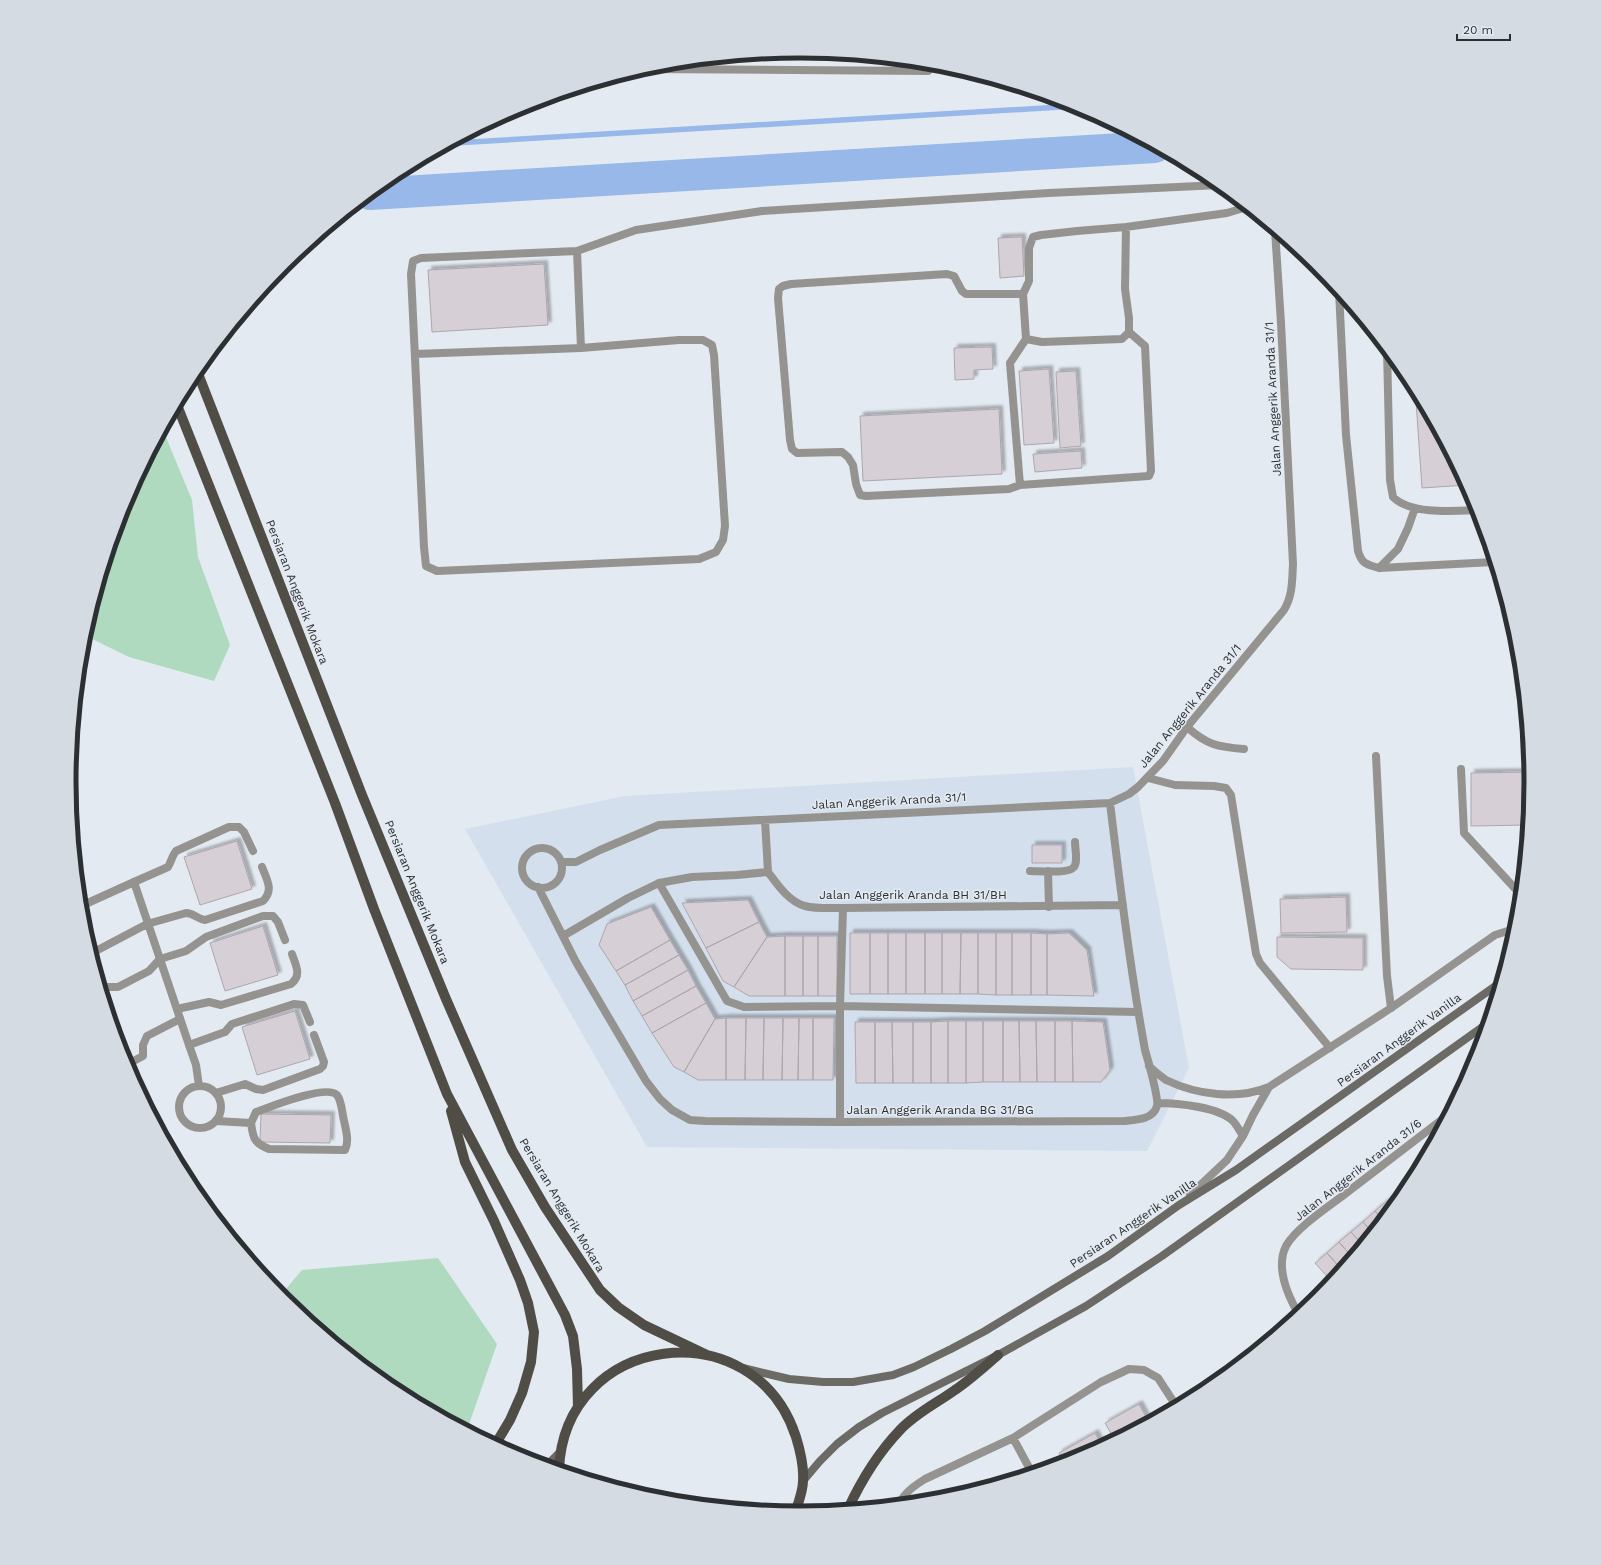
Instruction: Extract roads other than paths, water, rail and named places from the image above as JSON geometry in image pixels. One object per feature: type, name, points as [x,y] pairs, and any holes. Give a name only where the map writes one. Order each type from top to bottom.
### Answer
[{"type":"main road","name":"Persiaran Anggerik Mokara","points":[[200,378],[362,795],[446,998],[512,1150],[545,1206],[600,1290],[618,1307],[644,1325],[707,1355]]},
{"type":"main road","points":[[179,410],[335,803],[374,909],[447,1094],[565,1315],[573,1336],[577,1369],[578,1407]]},
{"type":"main road","name":"Persiaran Anggerik Vanilla","points":[[740,1368],[789,1379],[823,1382],[853,1382],[893,1375],[914,1367],[985,1331],[1108,1256],[1179,1205],[1236,1170],[1495,986]]},
{"type":"main road","points":[[803,1481],[833,1448],[859,1427],[882,1413],[998,1355],[1086,1306],[1162,1256],[1482,1027]]},
{"type":"main road","points":[[447,1094],[465,1162],[494,1221],[520,1280],[528,1303],[534,1332],[531,1362],[522,1393],[510,1420],[498,1441]]},
{"type":"main road","points":[[559,1466],[560,1452],[568,1426],[578,1407],[594,1387],[614,1371],[638,1359],[663,1353],[689,1352],[707,1355],[724,1360],[755,1377],[776,1398],[791,1422],[800,1450],[803,1481],[797,1507]]},
{"type":"main road","points":[[850,1505],[864,1479],[884,1448],[901,1429],[918,1414],[956,1390],[998,1355]]},
{"type":"main road","points":[[550,1462],[560,1452]]},
{"type":"street","points":[[670,70],[928,71]]},
{"type":"street","points":[[415,354],[581,348],[679,340],[703,340],[712,345],[714,355],[725,526],[722,540],[716,552],[699,559],[437,571],[426,566],[415,354],[411,274],[413,261],[421,258],[577,251],[636,230],[762,210],[1049,193],[1211,185]]},
{"type":"street","points":[[1020,485],[1010,363],[1026,339],[1023,294],[1029,281],[1029,248],[1033,237],[1126,227],[1227,213],[1242,208]]},
{"type":"street","points":[[1026,339],[1042,342],[1122,339],[1129,332],[1129,318],[1125,289],[1126,227]]},
{"type":"street","name":"Jalan Anggerik Aranda 31/1","points":[[561,862],[576,862],[659,825],[1110,803],[1129,794],[1148,778],[1163,761],[1187,727],[1284,610],[1292,589],[1292,556],[1282,330],[1275,236]]},
{"type":"street","points":[[577,251],[581,348]]},
{"type":"street","points":[[1023,294],[966,294],[962,291],[954,276],[947,274],[791,284],[778,289],[790,440],[792,449],[797,453],[842,452],[848,457],[852,465],[860,494],[866,496],[1009,489],[1020,485],[1149,476],[1151,471],[1145,346],[1129,332]]},
{"type":"street","points":[[1339,299],[1346,435],[1358,551],[1363,563],[1378,568],[1491,562]]},
{"type":"street","points":[[1387,358],[1391,491],[1393,497],[1396,501],[1415,508],[1444,511],[1472,510]]},
{"type":"street","points":[[1378,568],[1398,549],[1415,508]]},
{"type":"street","points":[[1187,727],[1200,738],[1212,744],[1229,748],[1244,749]]},
{"type":"street","points":[[1376,756],[1387,976],[1391,1008]]},
{"type":"street","points":[[1461,769],[1464,833],[1517,891]]},
{"type":"street","points":[[1148,778],[1175,785],[1214,786],[1226,788],[1231,795],[1256,954],[1260,963],[1330,1048]]},
{"type":"street","points":[[1110,803],[1138,1012],[1158,1103],[1184,1104],[1222,1113],[1233,1121],[1243,1136]]},
{"type":"street","points":[[563,936],[628,898],[659,883],[692,878],[768,872],[765,820]]},
{"type":"street","points":[[87,904],[168,867],[172,855],[176,851],[229,827],[239,827],[244,832],[252,851]]},
{"type":"street","points":[[1030,871],[1068,871],[1074,868],[1076,863],[1075,842]]},
{"type":"street","points":[[535,849],[548,849],[554,852],[561,862],[560,876],[557,882],[545,888],[538,888],[532,885],[524,876],[522,870],[525,857],[535,849]]},
{"type":"street","points":[[96,951],[147,924],[186,913],[192,913],[199,919],[205,920],[263,901],[268,896],[269,891],[268,883],[262,867]]},
{"type":"street","points":[[1048,871],[1049,907]]},
{"type":"street","name":"Jalan Anggerik Aranda BH 31/BH","points":[[768,872],[792,899],[804,906],[843,908],[1049,907],[1123,905]]},
{"type":"street","points":[[134,882],[196,1065],[199,1086]]},
{"type":"street","points":[[659,883],[727,1001],[744,1007],[840,1006],[1138,1012]]},
{"type":"street","name":"Jalan Anggerik Aranda BG 31/BG","points":[[538,888],[576,962],[646,1081],[660,1099],[672,1110],[690,1120],[840,1122],[1124,1121],[1140,1120],[1151,1115],[1156,1110],[1158,1103]]},
{"type":"street","points":[[840,1122],[840,1006],[843,908]]},
{"type":"street","points":[[106,987],[118,987],[149,971],[160,959],[186,951],[206,937],[263,916],[273,916],[278,922],[285,940]]},
{"type":"street","points":[[1149,1066],[1164,1079],[1184,1088],[1201,1092],[1243,1095],[1259,1092],[1391,1008],[1496,935],[1509,931]]},
{"type":"street","points":[[177,1009],[209,1002],[220,1005],[291,984],[296,980],[297,974],[297,968],[292,954]]},
{"type":"street","points":[[189,1044],[225,1032],[232,1024],[294,1004],[303,1005],[310,1022]]},
{"type":"street","points":[[132,1062],[143,1056],[143,1045],[147,1036],[180,1019]]},
{"type":"street","points":[[216,1092],[244,1084],[263,1090],[320,1069],[324,1062],[314,1035]]},
{"type":"street","points":[[199,1086],[205,1086],[216,1092],[219,1098],[221,1110],[216,1120],[210,1126],[202,1128],[194,1127],[186,1123],[181,1116],[179,1108],[182,1097],[191,1088],[199,1086]]},
{"type":"street","points":[[1179,1205],[1228,1160],[1243,1136],[1269,1087]]},
{"type":"street","points":[[328,1091],[337,1096],[342,1107],[347,1146],[345,1150],[269,1149],[259,1145],[253,1137],[251,1123],[256,1112],[296,1098],[328,1091]]},
{"type":"street","points":[[216,1120],[251,1123]]},
{"type":"street","name":"Jalan Anggerik Aranda 31/6","points":[[1297,1310],[1290,1296],[1282,1267],[1286,1247],[1294,1236],[1315,1217],[1441,1120]]},
{"type":"street","points":[[901,1500],[907,1492],[924,1479],[1013,1438],[1101,1382],[1129,1369],[1144,1370],[1158,1378],[1174,1403]]},
{"type":"street","points":[[1013,1438],[1030,1470]]},
{"type":"waterway","points":[[462,143],[1062,107]]},
{"type":"waterway","points":[[379,193],[1148,147]]}]
